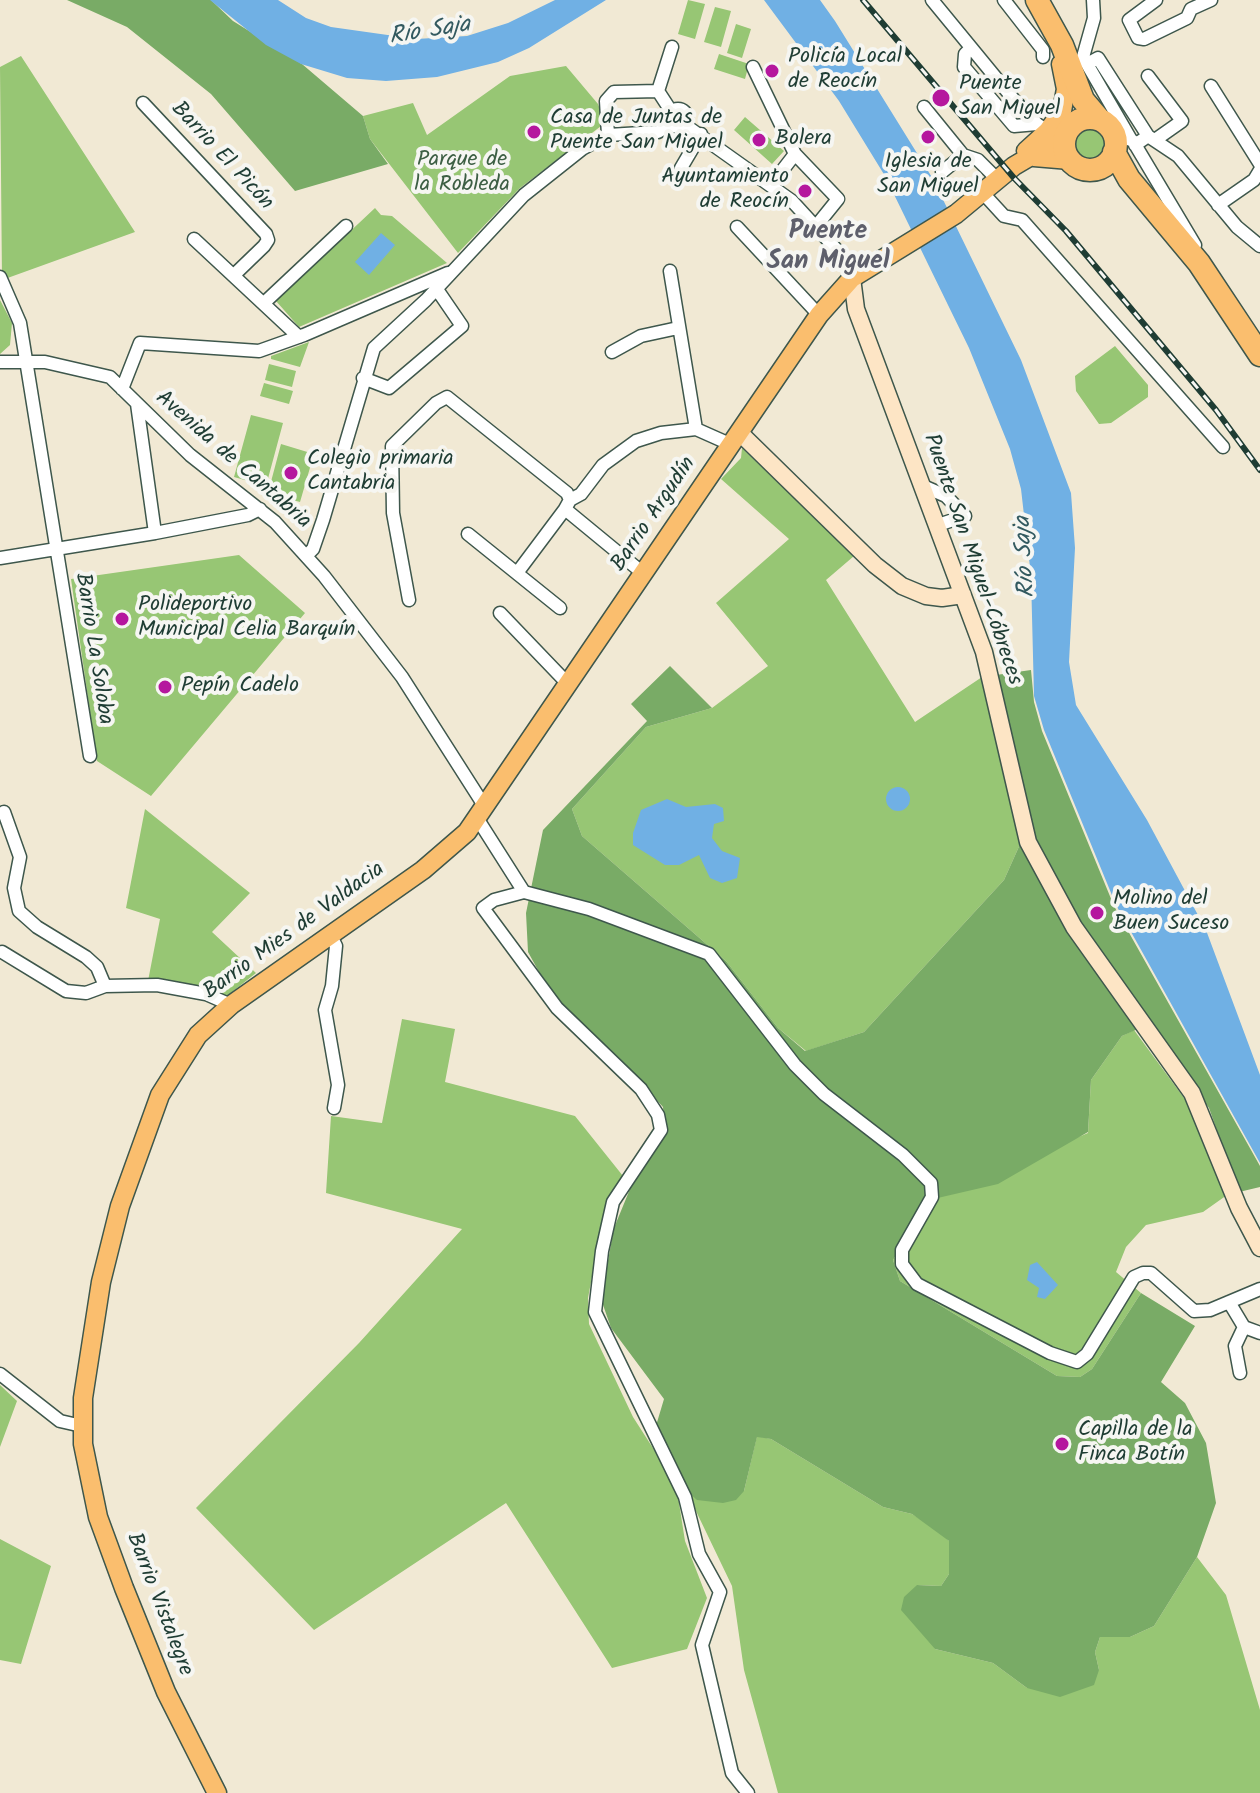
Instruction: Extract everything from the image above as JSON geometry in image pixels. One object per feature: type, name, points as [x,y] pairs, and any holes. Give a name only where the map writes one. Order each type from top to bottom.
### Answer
[{"type":"highway","points":[[1041,6],[1081,73],[1086,106],[1115,142],[1123,180],[1154,208],[1219,291],[1260,355]]},
{"type":"highway","points":[[1061,136],[1081,73]]},
{"type":"highway","points":[[1061,136],[1087,118],[1115,142]]},
{"type":"highway","points":[[1061,136],[1083,169],[1115,142]]},
{"type":"main road","name":"Barrio Argudín","points":[[481,812],[819,315],[855,276],[956,214],[1061,136],[1066,89],[1041,6]]},
{"type":"main road","points":[[1023,162],[1061,136]]},
{"type":"main road","name":"Barrio Mies de Valdacia","points":[[82,1426],[88,1357],[101,1282],[120,1206],[147,1127],[179,1061],[198,1035],[231,1005],[423,870],[458,842],[481,812]]},
{"type":"main road","name":"Barrio Vistalegre","points":[[82,1426],[98,1517],[124,1588],[166,1692],[217,1793]]},
{"type":"street","points":[[932,0],[971,48],[1061,136]]},
{"type":"street","points":[[1004,0],[1043,50],[1043,57]]},
{"type":"street","points":[[1093,0],[1094,18],[1081,73],[1115,142],[1219,291]]},
{"type":"street","points":[[1156,0],[1129,20],[1138,38],[1144,39],[1187,18],[1191,9],[1211,0]]},
{"type":"street","points":[[672,47],[658,91],[676,120],[701,134],[771,185],[817,225],[855,276]]},
{"type":"street","points":[[1081,73],[1098,58],[1151,138],[1178,156],[1237,227],[1260,246]]},
{"type":"street","points":[[753,67],[795,154],[838,199],[817,225]]},
{"type":"street","points":[[1115,142],[1151,138],[1182,121],[1148,76]]},
{"type":"street","points":[[1211,86],[1260,164]]},
{"type":"street","points":[[608,135],[608,96],[629,90],[658,91]]},
{"type":"street","name":"Barrio El Picón","points":[[143,103],[266,234],[268,240],[264,246],[235,274]]},
{"type":"street","points":[[924,107],[963,155],[978,160],[998,180]]},
{"type":"street","points":[[306,556],[313,549],[323,520],[374,348],[420,305],[524,195],[582,149],[608,135],[658,132],[676,120]]},
{"type":"street","points":[[681,168],[701,134]]},
{"type":"street","points":[[771,185],[795,154]]},
{"type":"street","points":[[942,172],[963,155]]},
{"type":"street","points":[[1218,205],[1254,180],[1260,170]]},
{"type":"street","points":[[982,192],[1004,216],[1022,220],[1223,447]]},
{"type":"street","points":[[264,303],[346,226]]},
{"type":"street","points":[[737,227],[819,315]]},
{"type":"street","points":[[194,239],[299,337]]},
{"type":"street","points":[[670,271],[696,429]]},
{"type":"street","points":[[122,389],[140,343],[259,351],[389,300],[450,272]]},
{"type":"street","name":"Puente San Miguel-Cóbreces","points":[[855,276],[856,309],[938,525],[992,679],[1028,842],[1074,927],[1192,1093],[1239,1208],[1260,1248]]},
{"type":"street","name":"Barrio La Soloba","points":[[0,277],[20,323],[90,756]]},
{"type":"street","points":[[363,378],[389,388],[462,326],[436,288]]},
{"type":"street","points":[[835,297],[856,309]]},
{"type":"street","points":[[389,300],[420,305]]},
{"type":"street","points":[[612,352],[641,336],[678,328]]},
{"type":"street","name":"Avenida de Cantabria","points":[[0,362],[24,361],[74,367],[110,377],[202,465],[260,509],[306,556],[402,677],[524,892]]},
{"type":"street","points":[[409,600],[393,513],[392,446],[436,403],[447,397],[644,574]]},
{"type":"street","points":[[137,404],[155,533]]},
{"type":"street","points":[[517,573],[568,504],[581,494],[603,465],[636,441],[661,433],[696,429],[736,439],[902,586],[926,596],[942,598],[963,595]]},
{"type":"street","points":[[923,486],[946,496],[965,516],[938,525]]},
{"type":"street","name":"Barrio La Soloba","points":[[0,558],[155,533],[248,515],[260,509]]},
{"type":"street","points":[[468,534],[560,608]]},
{"type":"street","points":[[500,613],[569,685]]},
{"type":"street","points":[[4,812],[20,857],[14,888],[19,911],[37,927],[86,957],[97,967],[105,986]]},
{"type":"street","points":[[748,1793],[732,1773],[702,1645],[720,1592],[699,1554],[685,1497],[595,1312],[602,1251],[613,1202],[661,1130],[658,1115],[641,1089],[557,1008],[483,908],[494,900],[524,892],[589,909],[709,954],[795,1065],[824,1094],[903,1155],[931,1183],[932,1197],[902,1250],[902,1264],[917,1284],[1072,1362],[1087,1354],[1134,1277],[1143,1273],[1151,1273],[1194,1311],[1229,1302],[1260,1289]]},
{"type":"street","points":[[330,934],[336,946],[332,986],[325,1010],[338,1085],[334,1108]]},
{"type":"street","points":[[2,952],[66,991],[86,993],[105,986],[157,985],[206,994],[231,1005]]},
{"type":"street","points":[[1229,1302],[1244,1327],[1260,1333]]},
{"type":"street","points":[[1240,1373],[1235,1346],[1244,1327]]},
{"type":"street","points":[[0,1374],[60,1421],[82,1426]]},
{"type":"green space","points":[[67,0],[211,0],[233,21],[302,64],[363,116],[370,139],[388,164],[295,191],[211,94],[127,27]]},
{"type":"green space","points":[[688,0],[705,4],[695,39],[678,34]]},
{"type":"green space","points":[[715,7],[731,11],[721,47],[704,42]]},
{"type":"green space","points":[[736,24],[751,29],[742,58],[727,53]]},
{"type":"green space","points":[[719,54],[749,64],[745,79],[714,69]]},
{"type":"green space","points":[[21,56],[135,232],[2,280],[0,67]]},
{"type":"green space","name":"Parque de la Robleda","points":[[566,66],[598,104],[605,123],[520,188],[458,253],[370,139],[363,116],[413,103],[427,135],[510,76]]},
{"type":"green space","name":"Bolera","points":[[745,117],[784,151],[772,164],[734,130]]},
{"type":"green space","points":[[1089,127],[1101,132],[1106,144],[1101,156],[1089,161],[1077,156],[1072,144],[1077,132]]},
{"type":"green space","points":[[375,208],[381,215],[392,216],[447,263],[299,327],[276,301]]},
{"type":"green space","points":[[0,300],[12,323],[10,345],[0,354]]},
{"type":"green space","points":[[309,342],[300,367],[271,359],[271,356]]},
{"type":"green space","points":[[1115,346],[1148,385],[1148,397],[1111,423],[1099,424],[1076,391],[1075,376]]},
{"type":"green space","points":[[269,364],[296,371],[292,387],[265,380]]},
{"type":"green space","points":[[264,383],[293,391],[289,404],[260,396]]},
{"type":"green space","points":[[251,415],[283,423],[266,486],[234,477]]},
{"type":"green space","name":"Colegio primaria Cantabria","points":[[281,444],[314,454],[300,502],[268,493]]},
{"type":"green space","points":[[742,448],[854,556],[826,580],[915,722],[982,677],[1021,842],[1004,880],[864,1032],[806,1051],[778,1028],[726,961],[582,836],[572,809],[646,727],[712,708],[768,666],[716,603],[789,539],[721,479],[741,458]]},
{"type":"green space","name":"Pepín Cadelo","points":[[239,555],[305,613],[151,796],[97,761],[71,579]]},
{"type":"green space","points":[[670,666],[712,708],[646,727],[572,809],[582,836],[726,961],[778,1028],[805,1051],[864,1032],[1004,880],[1021,842],[982,677],[1031,670],[1034,702],[1042,731],[1114,906],[1260,1166],[1260,1187],[1239,1192],[1209,1108],[1149,1024],[1122,1036],[1091,1080],[1088,1132],[998,1184],[929,1200],[893,1260],[900,1281],[1057,1376],[1080,1377],[1092,1369],[1141,1293],[1195,1326],[1161,1382],[1185,1403],[1206,1443],[1216,1503],[1197,1557],[1154,1626],[1130,1637],[1100,1637],[1095,1652],[1099,1670],[1094,1685],[1060,1697],[1027,1688],[993,1663],[935,1649],[901,1610],[904,1597],[917,1585],[941,1586],[949,1574],[949,1541],[912,1514],[883,1507],[771,1439],[757,1437],[744,1491],[736,1500],[723,1503],[697,1500],[688,1492],[655,1429],[664,1399],[611,1328],[601,1299],[614,1228],[639,1167],[665,1133],[663,1107],[638,1080],[587,1036],[549,990],[528,952],[526,913],[543,830],[647,721],[631,704]]},
{"type":"green space","points":[[145,809],[250,893],[212,932],[256,973],[227,996],[148,981],[160,919],[126,908]]},
{"type":"green space","points":[[402,1019],[455,1029],[445,1082],[575,1116],[623,1176],[606,1202],[588,1298],[589,1324],[633,1417],[676,1484],[685,1541],[707,1598],[687,1649],[612,1668],[506,1503],[314,1630],[196,1508],[359,1343],[462,1229],[326,1193],[331,1116],[382,1123]]},
{"type":"green space","points":[[1134,1030],[1187,1102],[1227,1195],[1203,1212],[1146,1225],[1126,1247],[1116,1272],[1141,1293],[1092,1369],[1080,1377],[1057,1376],[900,1281],[893,1260],[929,1200],[1088,1133],[1091,1080],[1122,1036]]},
{"type":"green space","points":[[0,1385],[17,1401],[0,1447]]},
{"type":"green space","points":[[757,1436],[771,1439],[883,1507],[912,1514],[939,1531],[949,1541],[949,1574],[941,1586],[917,1585],[935,1649],[993,1663],[1027,1688],[1099,1670],[1095,1652],[1100,1637],[1130,1637],[1154,1626],[1197,1557],[1226,1595],[1260,1710],[1260,1793],[778,1793],[744,1670],[732,1586],[683,1484],[744,1491]]},
{"type":"green space","points":[[0,1539],[51,1566],[21,1664],[0,1660]]},
{"type":"water","points":[[210,0],[278,0],[306,18],[331,27],[416,39],[467,36],[508,23],[555,0],[606,0],[529,48],[498,62],[437,77],[386,81],[347,78],[301,64],[266,45]]},
{"type":"water","points":[[764,0],[820,0],[835,21],[933,179],[1021,360],[1071,493],[1075,548],[1069,662],[1076,705],[1147,820],[1206,930],[1260,1075],[1260,1163],[1116,905],[1044,730],[1034,696],[1031,576],[1021,489],[1010,449],[969,348],[885,176],[839,101]]},
{"type":"water","points":[[381,233],[395,245],[369,275],[355,262]]},
{"type":"water","points":[[893,787],[903,787],[910,794],[910,804],[903,811],[893,811],[886,804],[886,794]]},
{"type":"water","points":[[667,799],[686,807],[715,804],[723,808],[724,821],[714,824],[712,838],[722,851],[740,858],[737,878],[722,883],[710,878],[699,855],[679,865],[665,865],[633,845],[633,833],[641,810]]},
{"type":"water","points":[[1037,1262],[1058,1285],[1045,1299],[1037,1297],[1039,1288],[1027,1280],[1030,1265]]},
{"type":"railway","points":[[863,0],[1014,178],[1066,231],[1216,410],[1260,470]]},
{"type":"place","name":"Policía Local de Reocín","points":[[772,71]]},
{"type":"place","name":"Puente San Miguel","points":[[941,98]]},
{"type":"place","name":"Casa de Juntas de Puente San Miguel","points":[[534,132]]},
{"type":"place","name":"Iglesia de San Miguel","points":[[928,137]]},
{"type":"place","name":"Bolera","points":[[759,140]]},
{"type":"place","name":"Ayuntamiento de Reocín","points":[[805,191]]},
{"type":"place","name":"Colegio primaria Cantabria","points":[[291,473]]},
{"type":"place","name":"Polideportivo Municipal Celia Barquín","points":[[122,619]]},
{"type":"place","name":"Pepín Cadelo","points":[[165,687]]},
{"type":"place","name":"Molino del Buen Suceso","points":[[1097,913]]},
{"type":"place","name":"Capilla de la Finca Botín","points":[[1062,1444]]},
{"type":"district","name":"Puente San Miguel","points":[[828,249]]},
{"type":"water label","name":"Río Saja","points":[[430,33]]},
{"type":"water label","name":"Río Saja","points":[[1027,557]]}]
